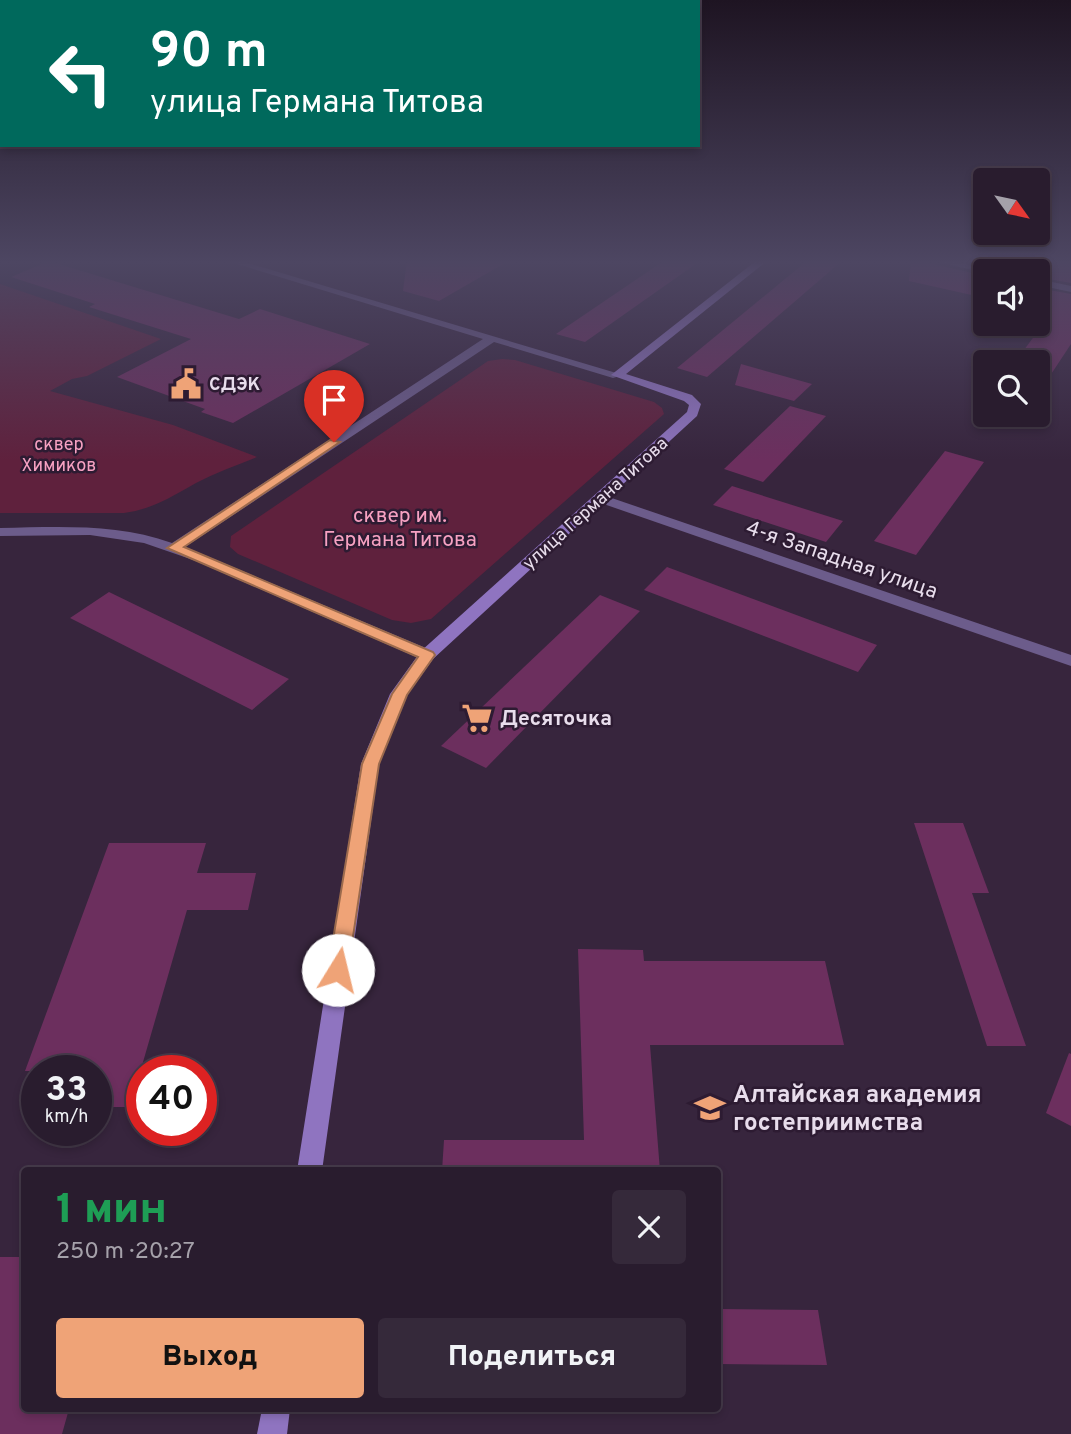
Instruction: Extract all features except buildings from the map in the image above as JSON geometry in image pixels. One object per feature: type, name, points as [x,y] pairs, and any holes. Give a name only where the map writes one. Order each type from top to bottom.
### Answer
[{"type":"street","name":"улица Германа Титова","points":[[310,1167],[370,764],[400,694],[427,655],[693,413],[695,404],[688,398],[455,327]]},
{"type":"street","points":[[617,376],[679,327]]},
{"type":"street","points":[[174,548],[492,338]]},
{"type":"street","name":"4-я Западная улица","points":[[600,498],[1071,661]]},
{"type":"street","points":[[0,532],[90,531],[124,534],[174,548],[427,655]]},
{"type":"street","points":[[272,1434],[276,1412]]},
{"type":"green space","name":"сквер Химиков","points":[[0,327],[126,327],[161,339],[87,376],[72,379],[50,391],[173,425],[257,457],[203,479],[144,509],[124,513],[0,513]]},
{"type":"green space","name":"сквер им. Германа Титова","points":[[515,360],[654,402],[662,408],[664,414],[431,619],[411,623],[392,620],[238,554],[230,547],[231,536],[488,361]]},
{"type":"place","name":"СДЭК","points":[[186,384]]},
{"type":"place","name":"Десяточка","points":[[477,718]]},
{"type":"place","name":"Алтайская академия гостеприимства","points":[[710,1108]]},
{"type":"route","points":[[334,442],[174,548],[427,655],[400,694],[370,764],[338,970]]}]
